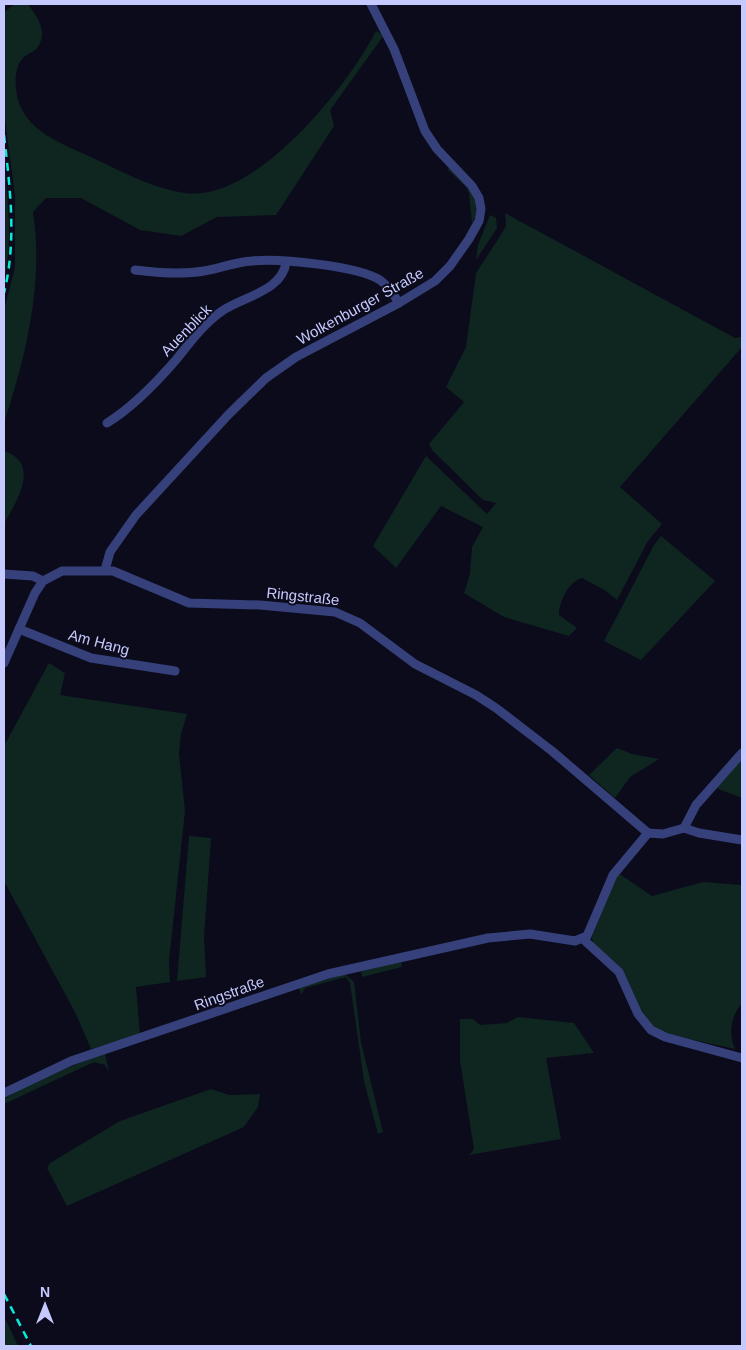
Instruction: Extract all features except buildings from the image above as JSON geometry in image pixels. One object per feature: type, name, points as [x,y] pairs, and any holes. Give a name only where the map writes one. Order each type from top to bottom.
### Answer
[{"type":"street","name":"Wolkenburger Straße","points":[[105,570],[110,552],[136,515],[229,414],[266,378],[296,357],[399,303],[434,281],[450,266],[476,227],[481,208],[479,198],[472,186],[437,149],[425,131],[394,49],[371,4]]},
{"type":"street","points":[[136,270],[170,274],[191,273],[252,260],[351,270],[371,276],[386,286],[399,303]]},
{"type":"street","name":"Auenblick","points":[[107,423],[128,410],[174,362],[193,338],[220,312],[271,285],[282,274],[286,262]]},
{"type":"street","name":"Ringstraße","points":[[43,581],[62,571],[105,570],[126,575],[189,603],[314,609],[335,612],[353,619],[415,664],[476,695],[496,708],[552,751],[648,833]]},
{"type":"street","points":[[4,574],[33,576],[43,581],[35,593],[4,663]]},
{"type":"street","name":"Am Hang","points":[[19,629],[91,658],[175,671]]},
{"type":"street","points":[[684,828],[696,805],[742,752]]},
{"type":"street","points":[[742,840],[699,833],[684,828],[664,834],[648,833],[613,875],[587,936],[583,938],[618,972],[638,1014],[652,1030],[665,1037],[742,1058]]},
{"type":"street","name":"Ringstraße","points":[[4,1094],[71,1061],[328,974],[488,938],[530,934],[575,941],[583,938]]},
{"type":"green space","points":[[15,4],[28,4],[38,19],[42,30],[42,36],[37,48],[22,59],[16,75],[19,103],[31,123],[40,131],[61,143],[127,174],[173,191],[185,193],[212,191],[240,180],[269,161],[322,109],[363,54],[376,31],[384,35],[330,110],[334,126],[276,215],[217,217],[181,236],[140,230],[81,198],[46,198],[33,212],[36,238],[36,265],[31,319],[19,372],[4,423],[4,310],[15,267],[15,196],[4,112],[4,12]]},
{"type":"green space","points":[[4,163],[9,236],[4,280]]},
{"type":"green space","points":[[449,168],[467,187],[475,202],[474,218],[470,229],[462,242],[472,223],[469,193],[466,187],[447,169]]},
{"type":"green space","points":[[505,213],[735,338],[742,337],[742,347],[620,487],[662,524],[648,541],[617,600],[606,591],[582,578],[572,584],[565,593],[559,615],[577,628],[569,636],[504,617],[464,593],[470,574],[472,547],[483,527],[441,506],[396,568],[373,546],[426,456],[487,514],[496,503],[483,500],[432,450],[429,444],[464,402],[446,387],[466,347],[476,273],[504,230],[506,225]]},
{"type":"green space","points":[[490,215],[496,218],[497,228],[476,260],[478,245]]},
{"type":"green space","points":[[4,451],[15,457],[21,464],[24,473],[23,483],[15,505],[4,524]]},
{"type":"green space","points":[[661,536],[715,581],[641,660],[604,641],[654,545]]},
{"type":"green space","points":[[49,663],[65,673],[60,695],[187,714],[181,734],[179,754],[185,811],[169,961],[170,982],[136,987],[140,1035],[91,1049],[76,1014],[4,881],[4,746]]},
{"type":"green space","points":[[617,748],[632,754],[659,759],[630,777],[615,798],[589,775]]},
{"type":"green space","points":[[742,759],[742,798],[716,788]]},
{"type":"green space","points":[[189,836],[211,838],[204,937],[206,977],[177,981]]},
{"type":"green space","points":[[618,873],[652,896],[703,882],[741,885],[742,875],[742,1003],[735,1013],[731,1031],[735,1049],[666,1034],[655,1028],[641,1011],[622,971],[615,962],[595,945],[592,937]]},
{"type":"green space","points":[[401,962],[402,967],[362,977],[361,971]]},
{"type":"green space","points":[[345,974],[354,982],[361,1042],[383,1132],[378,1134],[364,1081],[350,983],[346,977],[305,988],[301,995],[299,987]]},
{"type":"green space","points":[[518,1017],[574,1023],[594,1053],[546,1058],[561,1139],[469,1155],[474,1149],[460,1061],[460,1019],[473,1019],[480,1025],[507,1023]]},
{"type":"green space","points":[[105,1054],[109,1072],[105,1065],[94,1062],[4,1104],[4,1099],[41,1080],[66,1068]]},
{"type":"green space","points":[[211,1089],[229,1095],[260,1094],[258,1107],[244,1127],[67,1206],[47,1168],[50,1163],[120,1121]]},
{"type":"green space","points":[[4,1316],[18,1346],[4,1346]]},
{"type":"railway","points":[[4,135],[11,214],[10,254],[4,293]]},
{"type":"railway","points":[[4,1294],[31,1346]]}]
